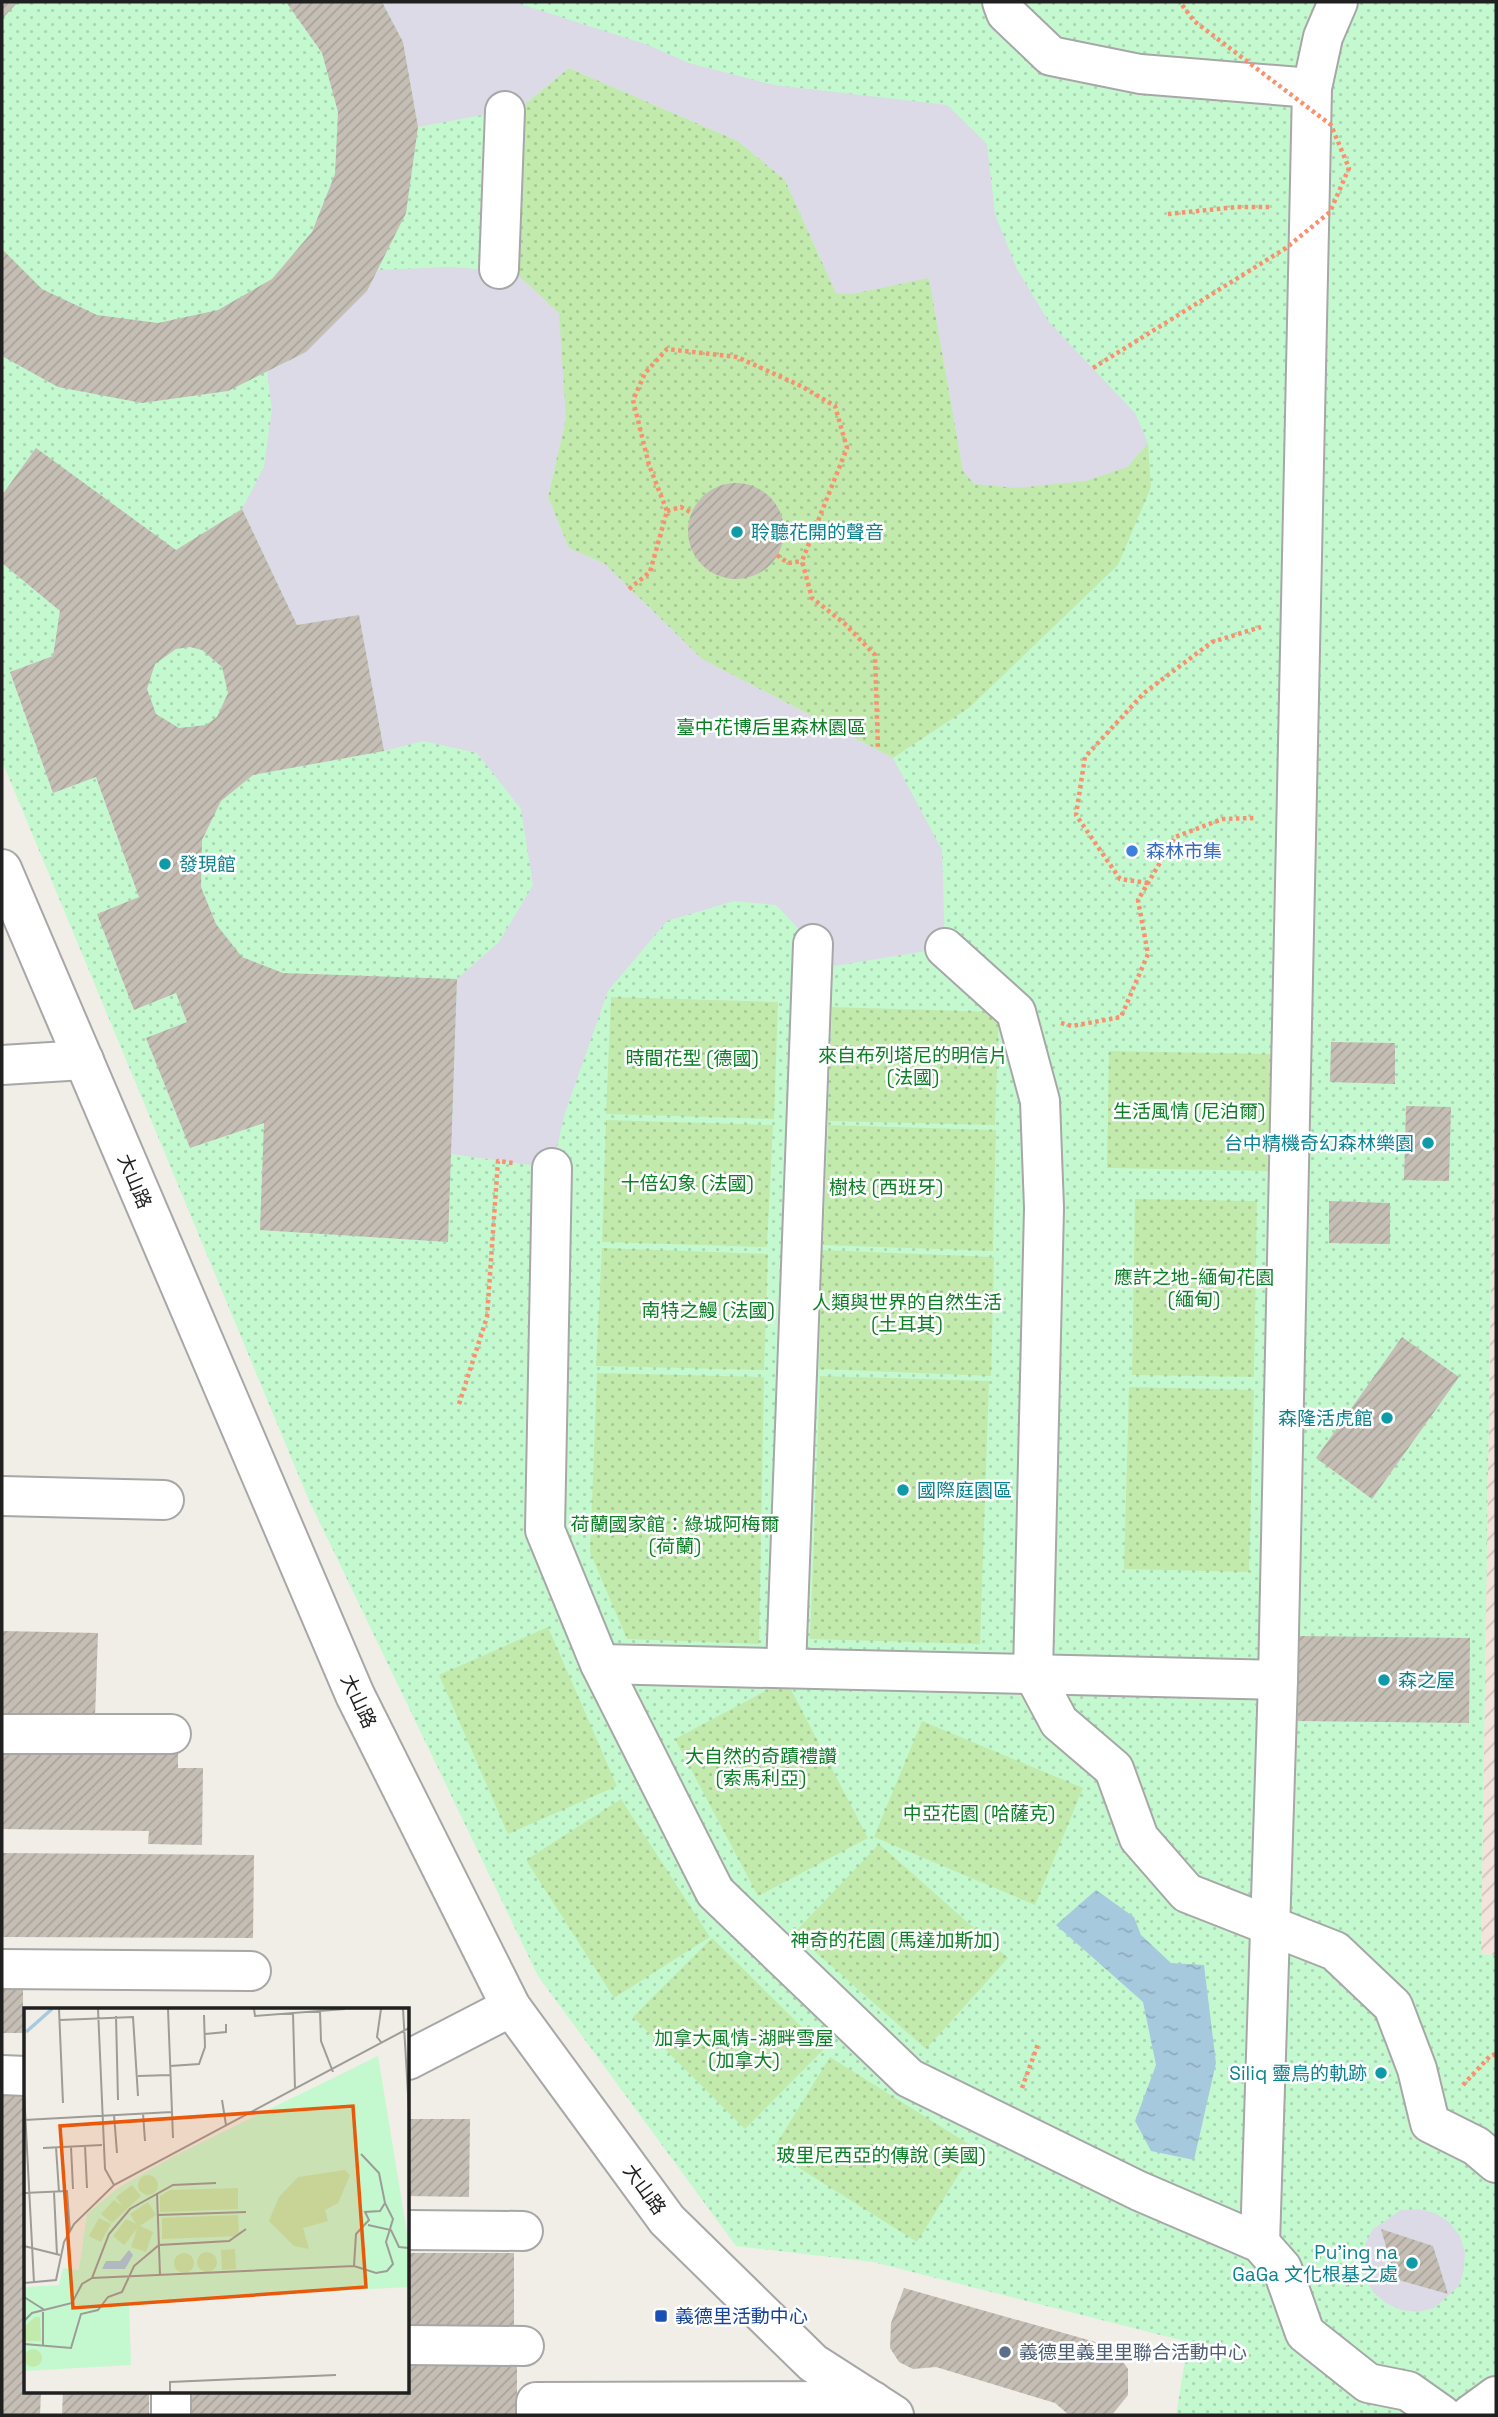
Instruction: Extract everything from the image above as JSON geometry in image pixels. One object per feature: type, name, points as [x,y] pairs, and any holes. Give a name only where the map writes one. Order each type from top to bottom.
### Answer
[{"type":"street","points":[[1002,2],[1006,13],[1051,56],[1139,74],[1312,88]]},
{"type":"street","points":[[1260,2243],[1278,1680],[1296,818],[1303,614],[1312,88],[1323,37],[1338,2]]},
{"type":"street","points":[[499,269],[505,111]]},
{"type":"street","name":"大山路","points":[[2,869],[355,1695],[511,2007],[667,2220],[813,2363],[884,2408]]},
{"type":"street","points":[[786,1668],[814,944]]},
{"type":"street","points":[[946,948],[1016,1012],[1040,1101],[1044,1208],[1033,1673],[1059,1722],[1114,1769],[1139,1838],[1188,1893],[1335,1951],[1393,2006],[1417,2069],[1430,2123],[1476,2147],[1496,2162]]},
{"type":"street","points":[[2,1065],[84,1060]]},
{"type":"street","points":[[552,1168],[545,1530],[600,1664],[715,1892],[909,2078],[1139,2191],[1260,2243],[1282,2268],[1305,2333],[1368,2383],[1408,2390],[1442,2415]]},
{"type":"street","points":[[2,1496],[164,1500]]},
{"type":"street","points":[[600,1664],[1278,1680]]},
{"type":"street","points":[[2,1734],[171,1734]]},
{"type":"street","points":[[2,1969],[251,1970]]},
{"type":"street","points":[[410,2059],[511,2007]]},
{"type":"street","points":[[2,2075],[24,2076]]},
{"type":"street","points":[[410,2230],[523,2231]]},
{"type":"street","points":[[410,2345],[524,2346]]},
{"type":"street","points":[[171,2392],[171,2415]]},
{"type":"street","points":[[1470,2415],[1496,2396]]},
{"type":"street","points":[[536,2415],[536,2402],[884,2408]]},
{"type":"path","points":[[1093,368],[1286,248],[1330,212],[1349,168],[1332,125],[1194,21],[1180,2]]},
{"type":"path","points":[[1168,214],[1237,207],[1310,207]]},
{"type":"path","points":[[629,589],[650,572],[667,510],[649,466],[633,401],[645,373],[667,349],[737,357],[800,386],[835,406],[847,448],[802,561],[812,598],[844,623],[875,655],[878,750]]},
{"type":"path","points":[[667,510],[681,507],[692,513]]},
{"type":"path","points":[[777,555],[788,563],[802,561]]},
{"type":"path","points":[[1148,883],[1121,879],[1076,815],[1086,757],[1144,694],[1212,642],[1303,614]]},
{"type":"path","points":[[1016,1012],[1072,1026],[1121,1017],[1148,954],[1138,900],[1175,837],[1222,819],[1296,818]]},
{"type":"path","points":[[459,1404],[487,1317],[498,1161],[552,1168]]},
{"type":"shaded area","points":[[382,2],[514,2],[648,45],[689,63],[774,85],[947,105],[987,144],[995,214],[1017,269],[1049,322],[1135,413],[1148,443],[1127,467],[1086,481],[1017,488],[974,484],[963,471],[929,278],[852,294],[836,293],[785,180],[738,141],[569,68],[520,108],[418,127],[403,42]]},
{"type":"shaded area","points":[[450,267],[515,272],[559,313],[566,418],[548,497],[569,548],[605,564],[702,659],[893,758],[942,850],[945,948],[834,966],[776,905],[734,901],[667,921],[608,991],[565,1113],[552,1168],[451,1154],[457,979],[499,942],[533,885],[521,809],[477,753],[423,741],[384,751],[359,616],[297,625],[242,509],[264,467],[272,409],[267,372],[306,352],[367,291],[377,270]]},
{"type":"shaded area","points":[[1496,924],[1496,1955],[1481,1954]]},
{"type":"shaded area","points":[[1418,2209],[1435,2213],[1449,2222],[1460,2236],[1465,2252],[1459,2286],[1434,2308],[1418,2312],[1401,2310],[1386,2303],[1373,2292],[1365,2277],[1365,2244],[1373,2229],[1401,2210]],"holes":[[[1381,2230],[1433,2246],[1448,2293],[1395,2279]]]},
{"type":"green space","name":"臺中花博后里森林園區","points":[[2,2],[1496,2],[1496,924],[1481,1954],[1496,1955],[1496,2415],[1176,2415],[1188,2342],[873,2262],[736,2246],[538,1976],[308,1498],[2,761]]},
{"type":"green space","points":[[569,68],[738,141],[785,180],[836,293],[852,294],[929,277],[963,470],[1127,467],[1148,443],[1151,487],[1118,565],[970,707],[893,758],[702,659],[605,564],[569,548],[548,497],[566,418],[515,272],[520,108]]},
{"type":"green space","name":"時間花型 (德國)","points":[[611,997],[778,1002],[774,1119],[606,1114]]},
{"type":"green space","name":"來自布列塔尼的明信片 (法國)","points":[[832,1007],[999,1012],[995,1125],[828,1121]]},
{"type":"green space","name":"生活風情 (尼泊爾)","points":[[1109,1051],[1271,1054],[1269,1171],[1107,1168]]},
{"type":"green space","name":"十倍幻象 (法國)","points":[[606,1120],[773,1125],[767,1247],[602,1242]]},
{"type":"green space","name":"樹枝 (西班牙)","points":[[828,1125],[996,1130],[993,1251],[823,1245]]},
{"type":"green space","name":"應許之地-緬甸花園 (緬甸)","points":[[1135,1199],[1257,1201],[1254,1377],[1132,1375]]},
{"type":"green space","name":"南特之鰻 (法國)","points":[[602,1248],[768,1254],[764,1370],[596,1366]]},
{"type":"green space","name":"人類與世界的自然生活 (土耳其)","points":[[822,1250],[994,1257],[991,1376],[819,1369]]},
{"type":"green space","name":"荷蘭國家館：綠城阿梅爾 (荷蘭)","points":[[597,1373],[764,1377],[759,1644],[627,1639],[590,1552]]},
{"type":"green space","points":[[820,1376],[989,1381],[980,1644],[810,1639]]},
{"type":"green space","points":[[1129,1387],[1254,1390],[1249,1572],[1124,1569]]},
{"type":"green space","points":[[548,1627],[617,1786],[508,1834],[439,1675]]},
{"type":"green space","name":"大自然的奇蹟禮讚 (索馬利亞)","points":[[786,1680],[868,1838],[758,1896],[675,1739]]},
{"type":"green space","name":"中亞花園 (哈薩克)","points":[[922,1721],[1083,1788],[1035,1905],[874,1837]]},
{"type":"green space","points":[[621,1799],[710,1937],[614,1998],[526,1860]]},
{"type":"green space","name":"神奇的花園 (馬達加斯加)","points":[[879,1844],[1008,1958],[926,2049],[794,1933]]},
{"type":"green space","name":"加拿大風情-湖畔雪屋 (加拿大)","points":[[712,1938],[824,2049],[745,2129],[633,2017]]},
{"type":"green space","name":"玻里尼西亞的傳說 (美國)","points":[[830,2057],[975,2148],[917,2242],[772,2151]]},
{"type":"water","points":[[1096,1890],[1134,1917],[1141,1935],[1171,1963],[1204,1965],[1216,2063],[1194,2160],[1151,2151],[1135,2121],[1156,2065],[1143,2002],[1056,1925]]},
{"type":"building","points":[[2,2],[18,2],[2,19]]},
{"type":"building","points":[[286,2],[382,2],[403,42],[418,127],[406,213],[367,291],[306,352],[228,391],[142,403],[58,387],[2,356],[2,249],[42,289],[97,315],[158,323],[218,310],[272,279],[312,232],[335,174],[338,112],[322,53]]},
{"type":"building","name":"發現館","points":[[36,448],[176,550],[242,509],[297,625],[359,615],[384,751],[253,775],[221,801],[202,840],[201,887],[216,924],[242,957],[283,973],[457,979],[448,1242],[260,1230],[264,1123],[190,1148],[146,1038],[187,1022],[176,993],[134,1010],[97,914],[139,897],[96,777],[53,793],[10,672],[53,656],[60,611],[2,563],[2,495]],"holes":[[[190,647],[202,650],[222,667],[228,693],[217,717],[206,725],[179,728],[156,714],[147,689],[155,664],[176,649]]]},
{"type":"building","points":[[736,483],[754,487],[770,497],[780,513],[784,531],[780,549],[770,565],[754,575],[736,579],[718,575],[702,565],[692,549],[688,531],[692,513],[702,497],[718,487]]},
{"type":"building","name":"台中精機奇幻森林樂園","points":[[1331,1042],[1395,1043],[1395,1084],[1330,1082]]},
{"type":"building","name":"台中精機奇幻森林樂園","points":[[1406,1106],[1451,1107],[1449,1181],[1404,1180]]},
{"type":"building","name":"台中精機奇幻森林樂園","points":[[1329,1201],[1390,1203],[1390,1244],[1329,1243]]},
{"type":"building","name":"森隆活虎館","points":[[1402,1337],[1459,1377],[1372,1499],[1316,1458]]},
{"type":"building","points":[[2,1631],[98,1633],[95,1717],[2,1715]]},
{"type":"building","name":"森之屋","points":[[1299,1636],[1470,1638],[1469,1723],[1298,1721]]},
{"type":"building","points":[[2,1741],[178,1742],[178,1768],[203,1768],[202,1845],[148,1844],[149,1831],[2,1829]]},
{"type":"building","points":[[2,1853],[254,1855],[253,1938],[2,1937]]},
{"type":"building","points":[[2,1973],[23,1973],[23,2033],[2,2033]]},
{"type":"building","points":[[2,2087],[24,2087],[24,2392],[41,2392],[40,2415],[2,2415]]},
{"type":"building","points":[[410,2119],[470,2119],[469,2197],[410,2196]]},
{"type":"building","points":[[1381,2229],[1433,2246],[1448,2294],[1395,2279]]},
{"type":"building","points":[[410,2253],[514,2253],[514,2336],[410,2335]]},
{"type":"building","name":"義德里義里里聯合活動中心","points":[[904,2288],[1113,2347],[1128,2369],[1128,2395],[1112,2415],[1069,2415],[1055,2403],[936,2367],[913,2369],[899,2362],[890,2348],[891,2323]]},
{"type":"building","points":[[410,2359],[517,2360],[517,2415],[189,2415],[190,2392],[410,2392]]},
{"type":"building","points":[[63,2392],[149,2392],[149,2415],[62,2415]]},
{"type":"place","name":"聆聽花開的聲音","points":[[737,532]]},
{"type":"place","name":"森林市集","points":[[1132,851]]},
{"type":"place","name":"發現館","points":[[165,864]]},
{"type":"place","name":"台中精機奇幻森林樂園","points":[[1428,1143]]},
{"type":"place","name":"森隆活虎館","points":[[1387,1418]]},
{"type":"place","name":"國際庭園區","points":[[903,1490]]},
{"type":"place","name":"森之屋","points":[[1384,1680]]},
{"type":"place","name":"Siliq 靈鳥的軌跡","points":[[1381,2073]]},
{"type":"place","name":"Pu'ing na GaGa 文化根基之處","points":[[1412,2263]]},
{"type":"place","name":"義德里活動中心","points":[[661,2316]]},
{"type":"place","name":"義德里義里里聯合活動中心","points":[[1005,2352]]}]
